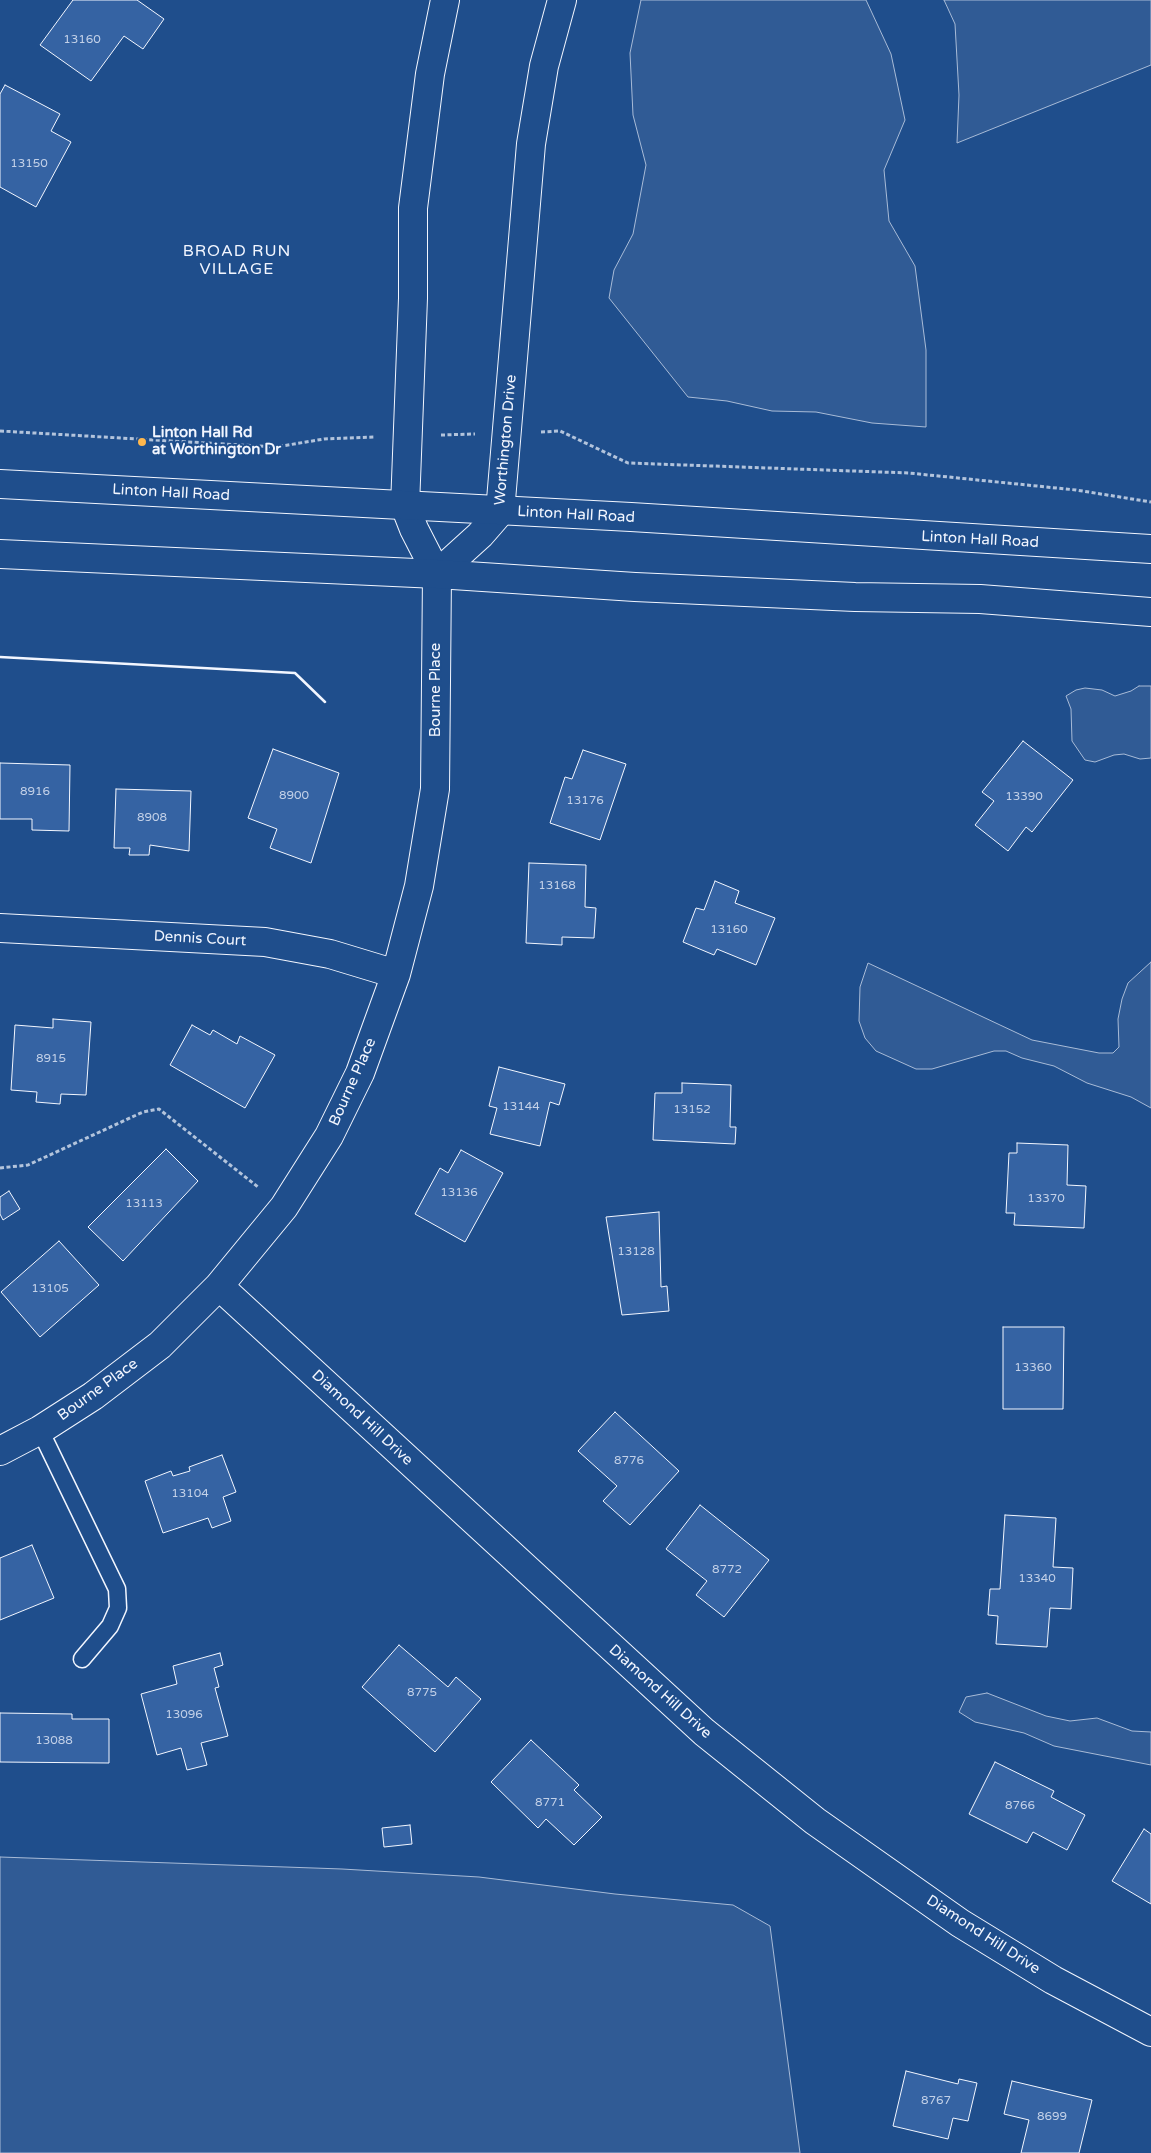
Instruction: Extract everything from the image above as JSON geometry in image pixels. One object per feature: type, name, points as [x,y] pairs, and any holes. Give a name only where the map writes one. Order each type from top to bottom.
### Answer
[{"type":"street","points":[[436,574],[405,506],[413,298],[413,208],[430,74],[445,0]]},
{"type":"street","name":"Worthington Drive","points":[[436,574],[480,534],[500,512],[531,144],[544,66],[562,0]]},
{"type":"street","name":"Linton Hall Road","points":[[0,484],[1151,550]]},
{"type":"street","points":[[0,554],[436,574],[673,589],[980,600],[1151,612]]},
{"type":"street","name":"Bourne Place","points":[[0,1451],[40,1430],[93,1396],[160,1344],[219,1286],[284,1207],[329,1136],[360,1073],[396,974],[419,886],[435,789],[436,574]]},
{"type":"street","name":"Dennis Court","points":[[0,928],[265,942],[330,954],[396,974]]},
{"type":"street","name":"Diamond Hill Drive","points":[[219,1286],[711,1738],[815,1821],[960,1923],[1053,1980],[1151,2032]]},
{"type":"lane","points":[[40,1430],[117,1589],[118,1608],[110,1626],[82,1659]]},
{"type":"path","points":[[0,431],[276,447],[324,439]]},
{"type":"path","points":[[560,431],[628,463],[909,474],[1076,490],[1151,502]]},
{"type":"path","points":[[0,1168],[28,1165],[143,1112],[159,1109],[284,1207]]},
{"type":"shaded area","points":[[641,0],[866,0],[891,54],[905,120],[884,170],[889,221],[915,266],[926,350],[926,427],[872,423],[816,412],[772,411],[727,401],[688,397],[609,298],[614,270],[633,234],[646,165],[633,115],[630,53]]},
{"type":"shaded area","points":[[944,0],[1151,0],[1151,65],[957,143],[959,95],[955,24]]},
{"type":"shaded area","points":[[1139,686],[1151,686],[1151,758],[1140,759],[1124,754],[1114,755],[1095,762],[1085,760],[1072,741],[1071,709],[1066,696],[1076,690],[1085,688],[1102,690],[1115,696],[1131,691]]},
{"type":"shaded area","points":[[1151,962],[1151,1108],[1131,1097],[1087,1083],[1054,1066],[1022,1058],[1006,1051],[994,1051],[932,1069],[916,1069],[876,1051],[865,1038],[859,1021],[860,987],[868,963],[1032,1040],[1099,1053],[1113,1053],[1119,1047],[1118,1019],[1128,983]]},
{"type":"shaded area","points":[[987,1693],[1046,1716],[1070,1721],[1097,1718],[1132,1731],[1151,1732],[1151,1765],[1054,1746],[1024,1733],[975,1722],[959,1712],[966,1697]]},
{"type":"shaded area","points":[[0,1857],[342,1869],[479,1877],[615,1894],[733,1905],[770,1926],[800,2153],[0,2153]]},
{"type":"building","points":[[73,0],[137,0],[164,19],[143,49],[124,36],[91,81],[40,45]]},
{"type":"building","points":[[5,85],[60,114],[51,131],[71,142],[36,207],[0,187],[0,94]]},
{"type":"building","points":[[1023,741],[1073,780],[1032,832],[1026,827],[1008,851],[975,825],[994,801],[982,792]]},
{"type":"building","points":[[273,749],[339,773],[311,863],[270,848],[277,829],[248,818]]},
{"type":"building","points":[[583,750],[626,764],[600,840],[550,823],[565,777],[572,779]]},
{"type":"building","points":[[0,763],[70,765],[69,831],[32,830],[32,819],[0,819]]},
{"type":"building","points":[[116,789],[191,791],[189,851],[150,845],[149,855],[129,855],[130,848],[114,848]]},
{"type":"building","points":[[529,863],[586,865],[585,907],[596,908],[594,938],[562,937],[562,945],[526,943]]},
{"type":"building","points":[[715,881],[739,891],[735,903],[775,918],[756,965],[717,949],[714,955],[683,942],[696,908],[704,910]]},
{"type":"building","points":[[53,1019],[91,1022],[86,1095],[61,1094],[60,1104],[36,1102],[37,1092],[11,1090],[15,1025],[53,1028]]},
{"type":"building","points":[[192,1025],[210,1035],[213,1030],[237,1044],[240,1036],[275,1055],[245,1108],[170,1065]]},
{"type":"building","points":[[499,1067],[565,1084],[559,1105],[550,1102],[540,1146],[490,1134],[497,1108],[489,1106]]},
{"type":"building","points":[[682,1083],[731,1085],[730,1127],[736,1127],[735,1144],[653,1140],[655,1093],[682,1093]]},
{"type":"building","points":[[1017,1143],[1068,1145],[1067,1185],[1086,1186],[1084,1228],[1014,1225],[1015,1213],[1006,1213],[1009,1153],[1017,1153]]},
{"type":"building","points":[[166,1149],[198,1181],[123,1261],[88,1227]]},
{"type":"building","points":[[461,1150],[503,1173],[465,1242],[415,1214],[440,1168],[448,1173]]},
{"type":"building","points":[[9,1191],[20,1209],[3,1220],[0,1214],[0,1197]]},
{"type":"building","points":[[659,1212],[661,1287],[667,1286],[669,1311],[622,1315],[606,1217]]},
{"type":"building","points":[[59,1241],[99,1285],[40,1337],[1,1292]]},
{"type":"building","points":[[1003,1327],[1064,1327],[1063,1409],[1003,1409]]},
{"type":"building","points":[[615,1412],[679,1471],[630,1525],[603,1501],[617,1486],[578,1451]]},
{"type":"building","points":[[222,1455],[236,1492],[223,1497],[231,1521],[212,1528],[208,1518],[163,1533],[145,1481],[171,1471],[173,1476],[190,1471],[189,1467]]},
{"type":"building","points":[[700,1505],[769,1560],[724,1617],[696,1595],[707,1581],[666,1549]]},
{"type":"building","points":[[1005,1515],[1056,1518],[1053,1567],[1073,1568],[1071,1609],[1050,1608],[1047,1647],[996,1644],[998,1616],[988,1615],[990,1589],[1000,1589]]},
{"type":"building","points":[[32,1545],[54,1598],[0,1620],[0,1558]]},
{"type":"building","points":[[399,1645],[448,1687],[456,1677],[481,1699],[435,1752],[362,1687]]},
{"type":"building","points":[[220,1653],[223,1665],[214,1668],[219,1687],[215,1688],[228,1736],[201,1743],[207,1765],[187,1770],[181,1748],[157,1755],[141,1694],[177,1684],[173,1666]]},
{"type":"building","points":[[0,1713],[72,1714],[72,1719],[109,1719],[109,1763],[0,1762]]},
{"type":"building","points":[[531,1740],[579,1785],[574,1790],[602,1817],[574,1845],[546,1819],[538,1828],[491,1782]]},
{"type":"building","points":[[995,1762],[1054,1791],[1051,1797],[1085,1815],[1067,1850],[1033,1832],[1027,1843],[969,1814]]},
{"type":"building","points":[[410,1825],[412,1844],[384,1847],[382,1828]]},
{"type":"building","points":[[1144,1829],[1151,1834],[1151,1904],[1112,1881]]},
{"type":"building","points":[[906,2071],[958,2084],[959,2079],[977,2083],[968,2121],[953,2118],[948,2139],[893,2126]]},
{"type":"building","points":[[1012,2081],[1092,2100],[1079,2153],[1021,2153],[1029,2120],[1004,2114]]},
{"type":"wall","points":[[0,657],[295,673],[325,702]]},
{"type":"place","name":"Linton Hall Rd at Worthington Dr","points":[[142,442]]},
{"type":"district","name":"BROAD RUN VILLAGE","points":[[237,261]]}]
